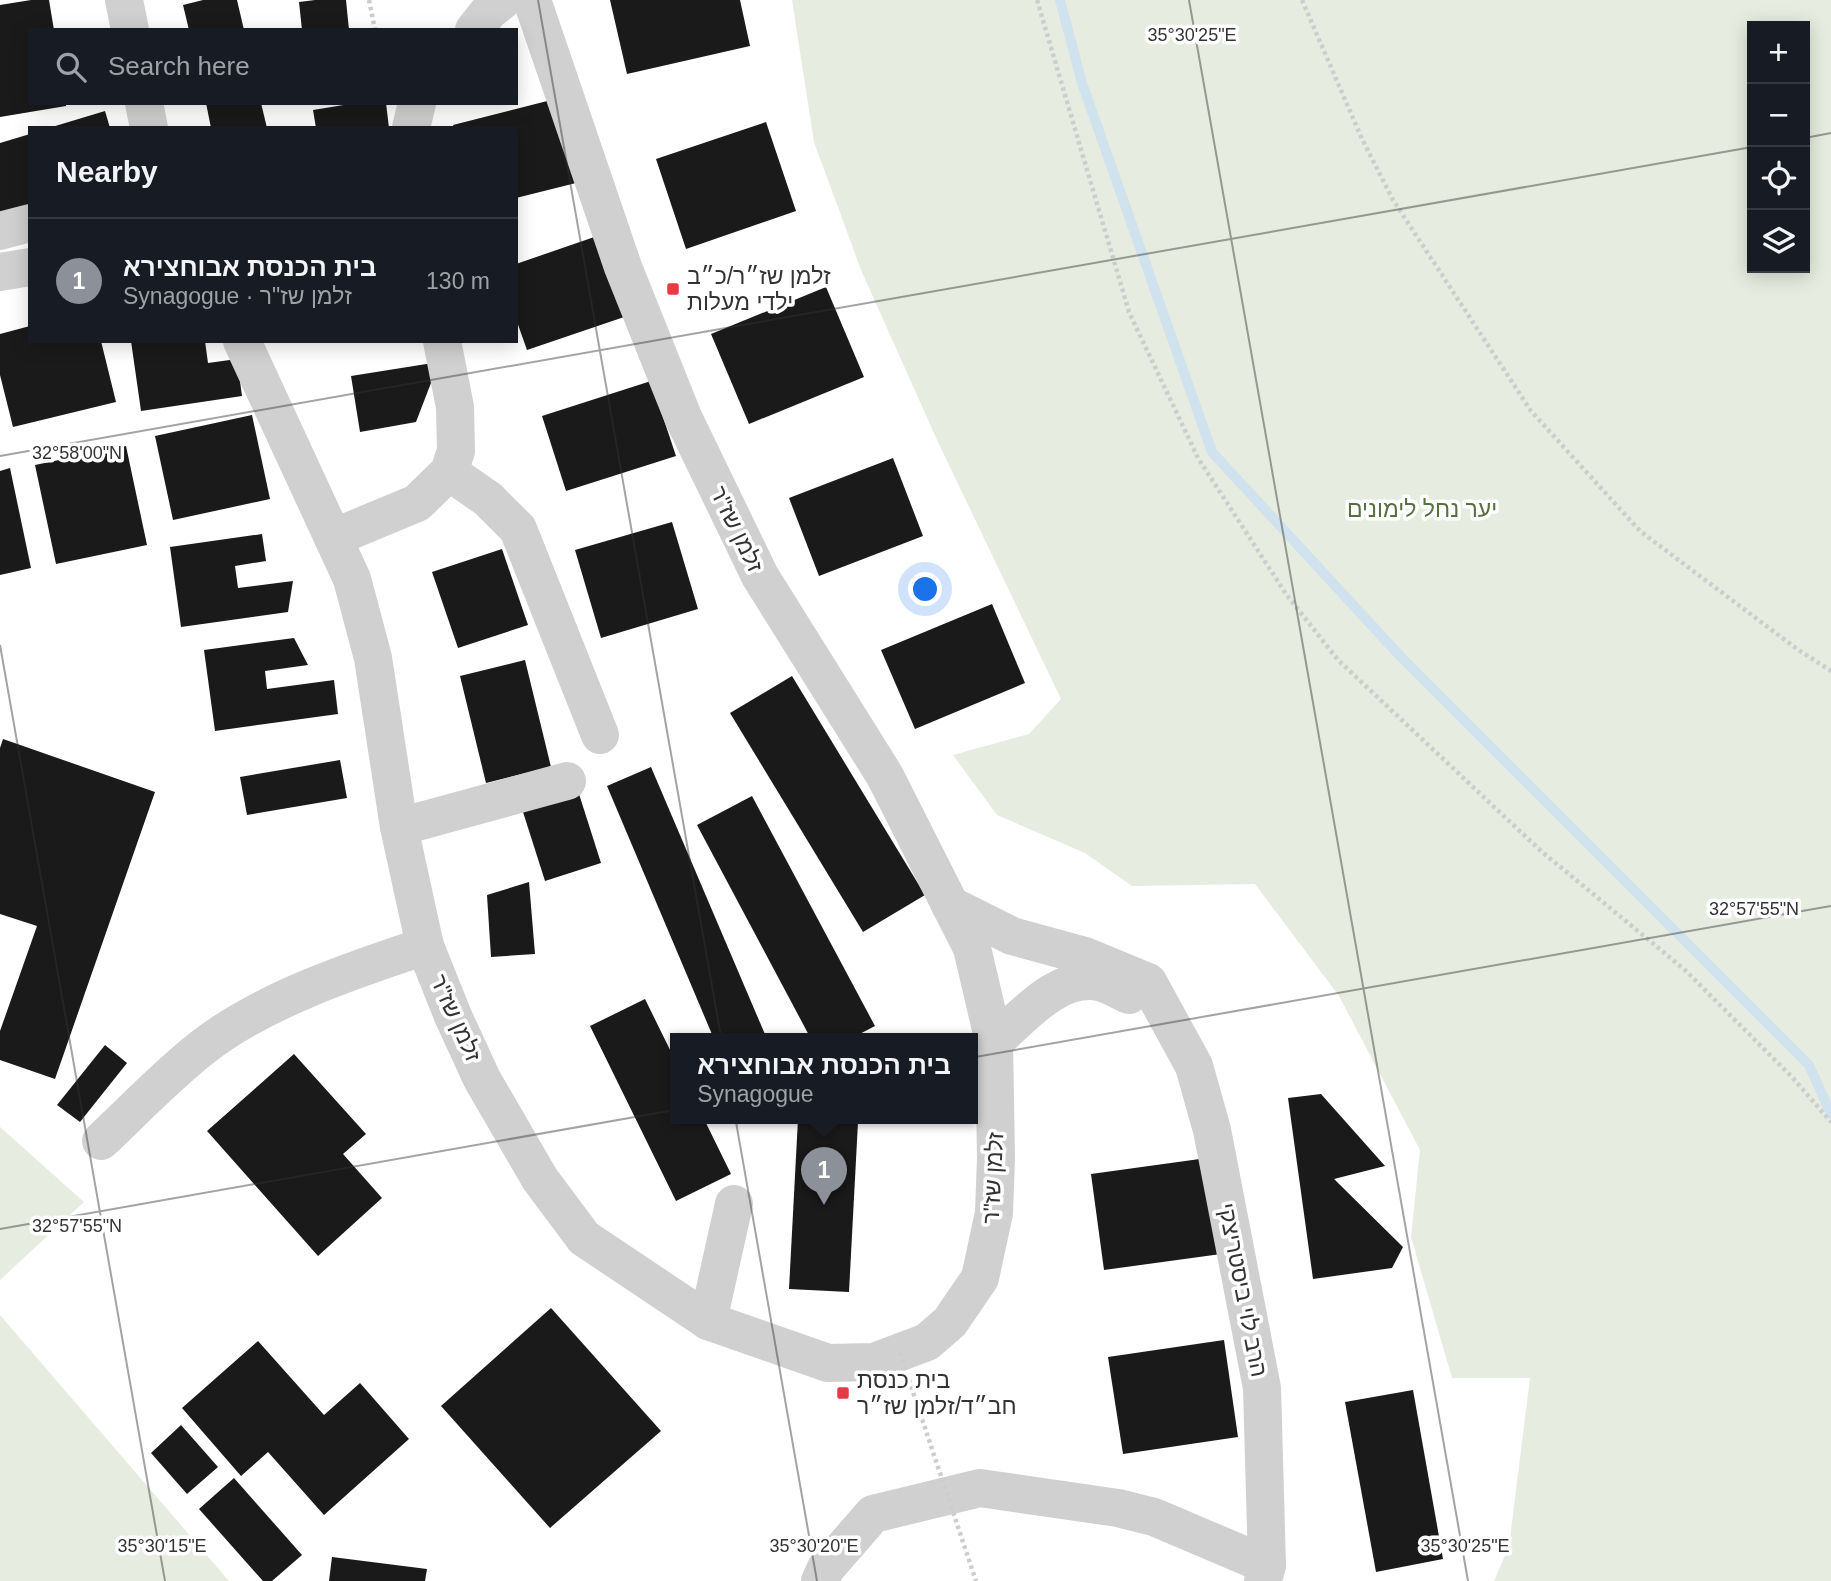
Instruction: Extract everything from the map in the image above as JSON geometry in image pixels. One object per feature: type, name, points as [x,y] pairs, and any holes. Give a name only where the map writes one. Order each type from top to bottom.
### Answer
[{"type":"street","points":[[124,0],[130,28]]},
{"type":"street","points":[[476,28],[489,11],[503,0]]},
{"type":"street","name":"זלמן שז\"ר","points":[[243,343],[352,579],[373,658],[399,827],[425,946],[482,1079],[540,1179],[584,1238],[708,1321],[828,1363],[874,1362],[927,1342],[950,1322],[980,1278],[994,1213],[994,1042],[972,948],[886,776],[760,576],[683,417],[623,267],[532,0]]},
{"type":"street","points":[[144,105],[149,126]]},
{"type":"street","points":[[412,126],[417,105]]},
{"type":"street","points":[[0,231],[28,224]]},
{"type":"street","points":[[0,272],[28,267]]},
{"type":"street","points":[[333,538],[418,503],[449,472],[456,451],[456,407],[442,343]]},
{"type":"street","points":[[449,472],[488,499],[518,529],[600,735]]},
{"type":"street","points":[[399,827],[567,781]]},
{"type":"street","name":"הרב לוי ביסטריצקי","points":[[950,905],[1012,936],[1085,956],[1148,982],[1194,1066],[1212,1130],[1262,1388],[1265,1573]]},
{"type":"street","points":[[101,1141],[203,1047],[252,1016],[325,982],[425,946]]},
{"type":"street","points":[[994,1042],[1047,993],[1072,984],[1098,982],[1163,1009]]},
{"type":"street","points":[[708,1321],[734,1204]]},
{"type":"street","points":[[820,1581],[826,1568],[873,1514],[980,1488],[1118,1508],[1154,1517],[1265,1573]]},
{"type":"path","points":[[369,0],[376,28]]},
{"type":"path","points":[[1037,0],[1129,312],[1198,458],[1286,594],[1338,660],[1541,851],[1685,970],[1792,1077],[1831,1122]]},
{"type":"path","points":[[1302,0],[1362,139],[1393,200],[1531,411],[1640,531],[1797,649],[1831,671]]},
{"type":"path","points":[[900,1353],[976,1581]]},
{"type":"green space","name":"יער נחל לימונים","points":[[792,0],[1831,0],[1831,1581],[1494,1581],[1509,1546],[1530,1378],[1452,1378],[1411,1237],[1420,1150],[1339,996],[1255,884],[1132,886],[1085,853],[997,815],[953,755],[1029,734],[1061,699],[938,442],[861,270],[814,142]]},
{"type":"green space","points":[[0,1127],[84,1202],[0,1280]]},
{"type":"green space","points":[[0,1315],[229,1581],[0,1581]]},
{"type":"building","points":[[49,0],[54,28],[28,28],[28,105],[66,106],[0,117],[0,5]]},
{"type":"building","points":[[203,0],[237,0],[244,28],[189,28],[183,5]]},
{"type":"building","points":[[346,0],[349,28],[302,28],[299,2]]},
{"type":"building","points":[[610,0],[740,0],[750,46],[627,74]]},
{"type":"building","points":[[555,99],[576,183],[518,198],[518,126],[453,125]]},
{"type":"building","points":[[206,105],[261,105],[267,126],[211,126]]},
{"type":"building","points":[[344,105],[386,105],[389,126],[316,126],[313,110]]},
{"type":"building","points":[[105,111],[109,126],[55,126]]},
{"type":"building","points":[[766,122],[796,211],[686,249],[656,159]]},
{"type":"building","points":[[28,135],[28,206],[0,214],[0,143]]},
{"type":"building","points":[[603,234],[630,315],[527,350],[518,325],[518,263]]},
{"type":"building","points":[[826,287],[864,377],[749,424],[711,334]]},
{"type":"building","points":[[28,327],[28,343],[101,343],[116,402],[13,427],[0,375],[0,334]]},
{"type":"building","points":[[131,343],[205,343],[208,363],[237,359],[242,396],[141,411]]},
{"type":"building","points":[[439,362],[416,422],[360,432],[351,376]]},
{"type":"building","points":[[651,381],[676,456],[566,491],[542,416]]},
{"type":"building","points":[[252,415],[270,499],[173,520],[155,436]]},
{"type":"building","points":[[126,446],[147,545],[56,564],[35,465]]},
{"type":"building","points":[[893,458],[923,536],[819,576],[789,498]]},
{"type":"building","points":[[10,468],[31,568],[0,575],[0,471]]},
{"type":"building","points":[[672,522],[698,609],[601,638],[575,550]]},
{"type":"building","points":[[262,534],[266,561],[235,566],[238,588],[293,581],[288,612],[181,627],[170,547]]},
{"type":"building","points":[[502,549],[528,625],[458,648],[432,572]]},
{"type":"building","points":[[992,604],[1025,683],[915,729],[881,650]]},
{"type":"building","points":[[294,638],[308,665],[265,671],[267,689],[334,680],[338,714],[215,731],[204,650]]},
{"type":"building","points":[[525,660],[551,767],[486,783],[460,676]]},
{"type":"building","points":[[792,676],[925,895],[863,932],[730,713]]},
{"type":"building","points":[[3,739],[155,792],[55,1079],[0,1060],[0,1031],[37,926],[0,914],[0,748]]},
{"type":"building","points":[[340,760],[347,798],[247,815],[240,777]]},
{"type":"building","points":[[651,767],[764,1033],[711,1033],[607,786]]},
{"type":"building","points":[[579,794],[601,863],[545,881],[523,812]]},
{"type":"building","points":[[752,796],[875,1026],[862,1033],[808,1033],[697,825]]},
{"type":"building","points":[[529,882],[535,954],[491,957],[487,895]]},
{"type":"building","points":[[645,999],[670,1050],[670,1124],[706,1124],[731,1174],[676,1201],[590,1026]]},
{"type":"building","points":[[105,1045],[127,1063],[80,1122],[57,1105]]},
{"type":"building","points":[[294,1054],[366,1134],[343,1154],[382,1198],[318,1256],[207,1131]]},
{"type":"building","points":[[1321,1094],[1385,1166],[1334,1179],[1403,1247],[1392,1268],[1313,1279],[1288,1098]]},
{"type":"building","points":[[798,1124],[858,1124],[849,1292],[789,1289]]},
{"type":"building","points":[[1207,1158],[1221,1254],[1104,1270],[1091,1174]]},
{"type":"building","points":[[551,1308],[661,1431],[550,1528],[441,1406]]},
{"type":"building","points":[[1224,1340],[1238,1437],[1123,1454],[1108,1357]]},
{"type":"building","points":[[258,1341],[324,1415],[360,1383],[409,1439],[324,1515],[268,1452],[241,1476],[182,1408]]},
{"type":"building","points":[[1413,1390],[1443,1559],[1376,1572],[1345,1402]]},
{"type":"building","points":[[181,1425],[218,1467],[187,1494],[151,1453]]},
{"type":"building","points":[[234,1478],[302,1555],[272,1581],[263,1581],[199,1509]]},
{"type":"building","points":[[332,1557],[427,1569],[425,1581],[329,1581]]},
{"type":"waterway","points":[[1060,0],[1082,83],[1212,452],[1400,656],[1809,1065],[1831,1114]]},
{"type":"place","name":"זלמן שז״ר/כ״ב ילדי מעלות","points":[[673,289]]},
{"type":"place","name":"בית הכנסת אבוחצירא","points":[[824,1205]]},
{"type":"place","name":"בית כנסת חב״ד/זלמן שז״ר","points":[[843,1393]]}]
